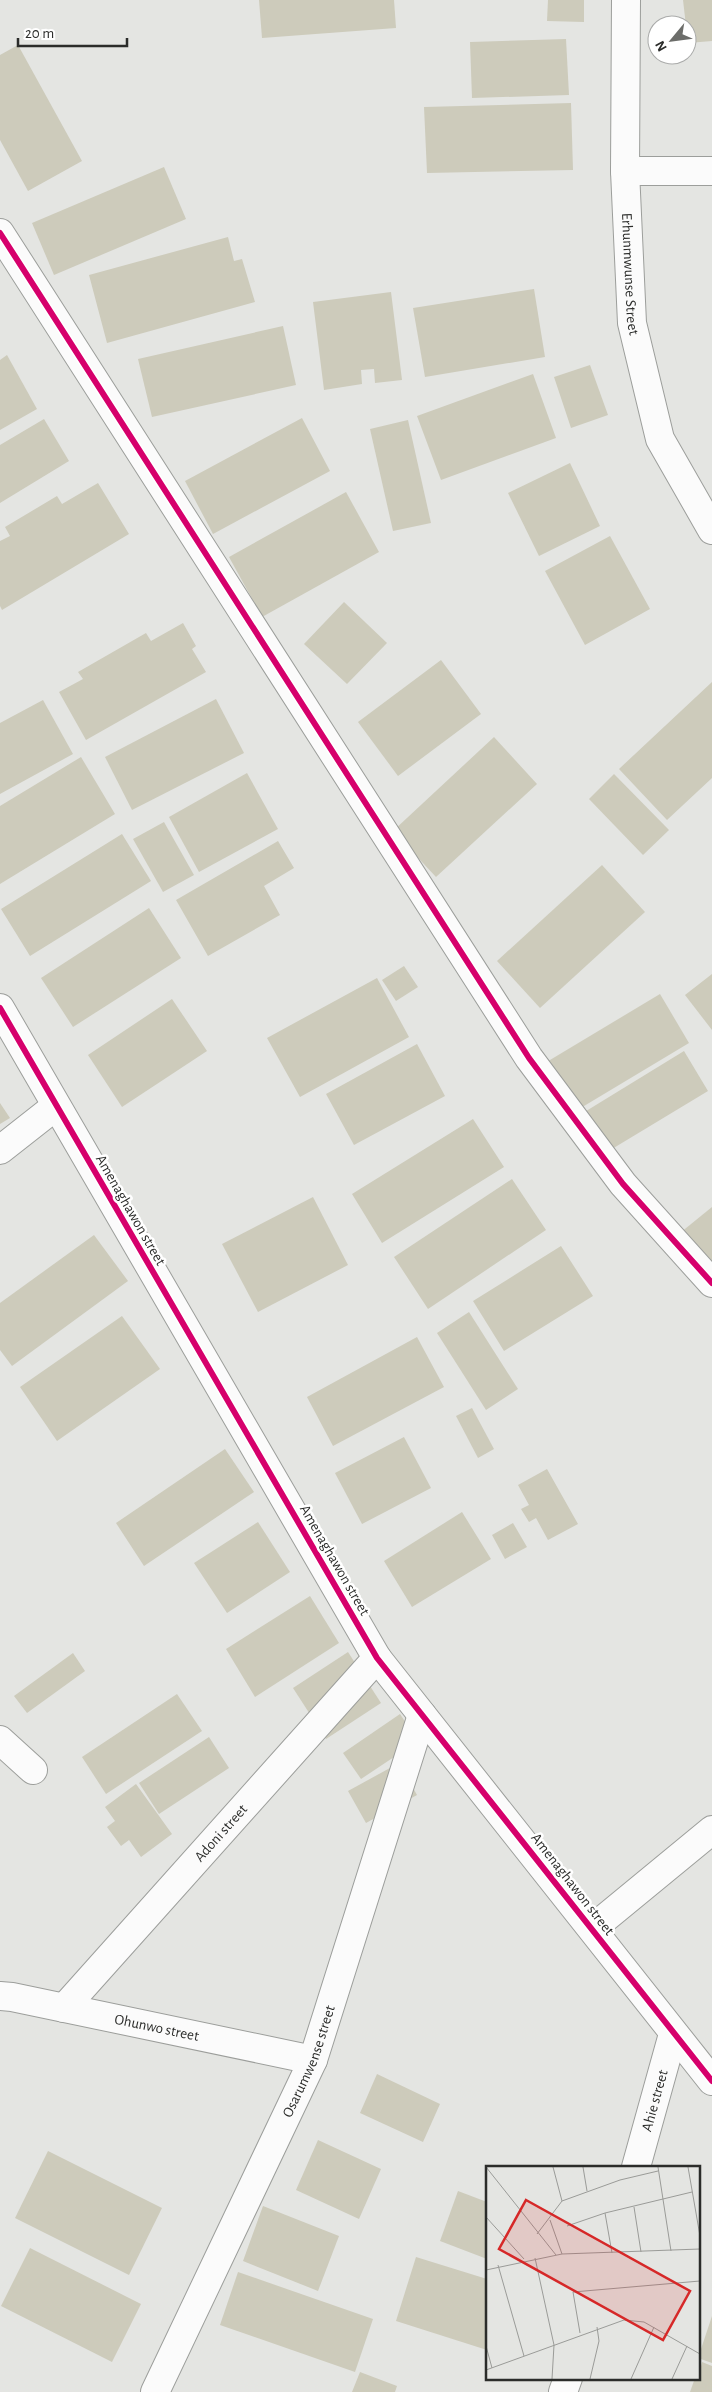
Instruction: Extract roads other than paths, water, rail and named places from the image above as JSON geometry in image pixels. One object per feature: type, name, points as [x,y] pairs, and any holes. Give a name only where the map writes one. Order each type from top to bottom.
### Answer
[{"type":"street","name":"Erhunmwunse Street","points":[[626,0],[625,171],[632,323],[660,439],[712,530]]},
{"type":"street","points":[[625,171],[712,170]]},
{"type":"street","points":[[0,233],[529,1058],[623,1184],[712,1283]]},
{"type":"street","name":"Amenaghawon street","points":[[0,1008],[377,1658],[593,1928],[673,2034],[712,2081]]},
{"type":"street","points":[[0,1150],[56,1106]]},
{"type":"street","name":"Adoni street","points":[[64,2008],[377,1658]]},
{"type":"street","name":"Osarumwense street","points":[[155,2392],[313,2060],[422,1715]]},
{"type":"street","points":[[0,1740],[33,1770]]},
{"type":"street","points":[[593,1928],[712,1830]]},
{"type":"street","name":"Ohunwo street","points":[[0,1996],[313,2060]]},
{"type":"street","name":"Ahie street","points":[[636,2166],[673,2034]]},
{"type":"street","points":[[563,2392],[567,2380]]}]
